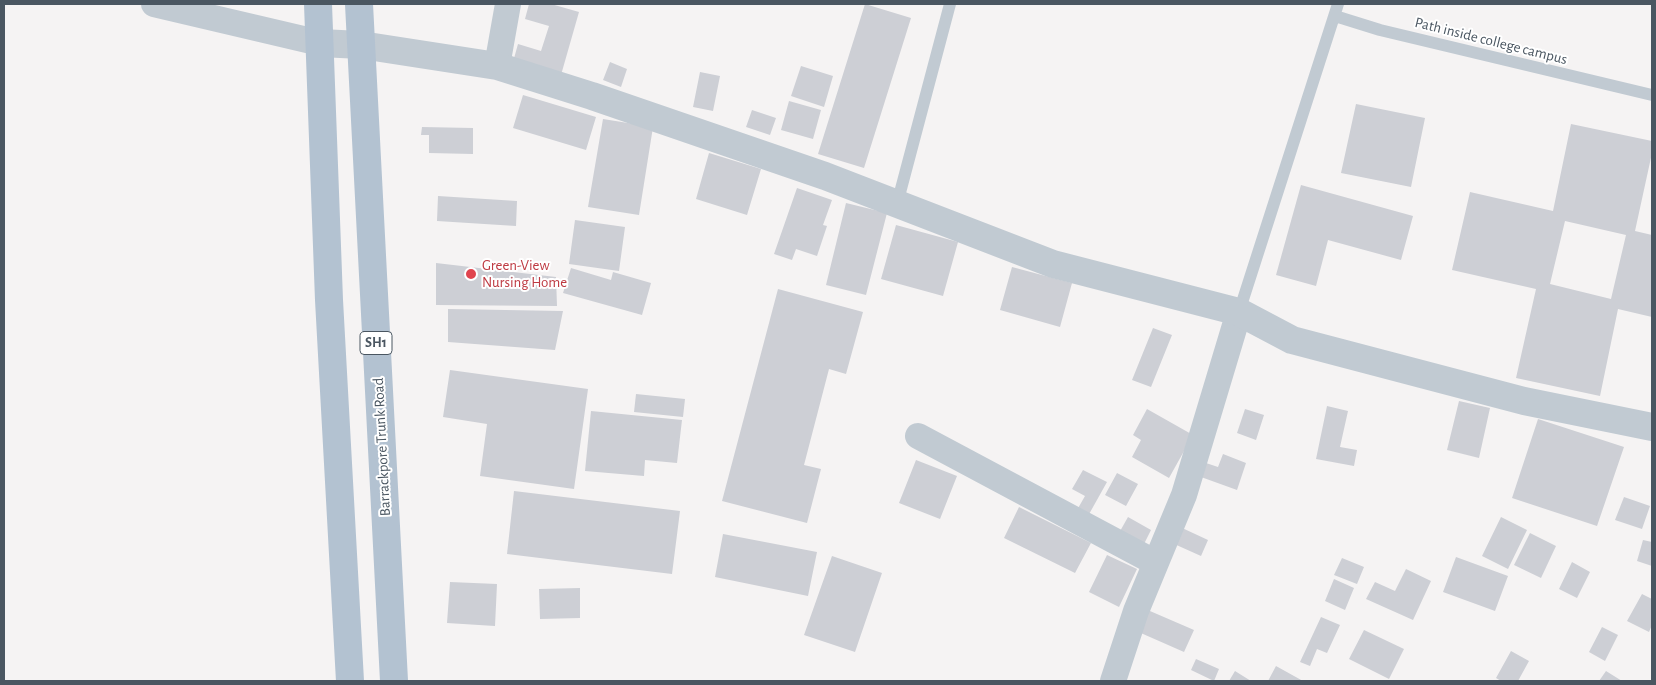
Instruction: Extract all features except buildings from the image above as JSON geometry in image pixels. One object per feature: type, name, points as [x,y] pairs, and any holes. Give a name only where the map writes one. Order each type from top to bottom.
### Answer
[{"type":"main road","points":[[318,4],[328,300],[350,681]]},
{"type":"main road","name":"Barrackpore Trunk Road","points":[[359,4],[394,681]]},
{"type":"street","points":[[154,4],[320,43],[361,45],[497,66],[611,102],[825,176],[1053,264],[1239,312],[1292,340],[1524,401],[1652,427]]},
{"type":"street","points":[[497,66],[508,4]]},
{"type":"street","points":[[1113,681],[1136,611],[1184,495],[1239,312]]},
{"type":"street","points":[[918,436],[1156,563]]},
{"type":"lane","points":[[897,204],[950,4]]},
{"type":"lane","points":[[1239,312],[1337,10]]},
{"type":"lane","name":"Path inside college campus","points":[[1337,10],[1380,30],[1652,95]]},
{"type":"place","name":"Green-View Nursing Home","points":[[471,274]]}]
